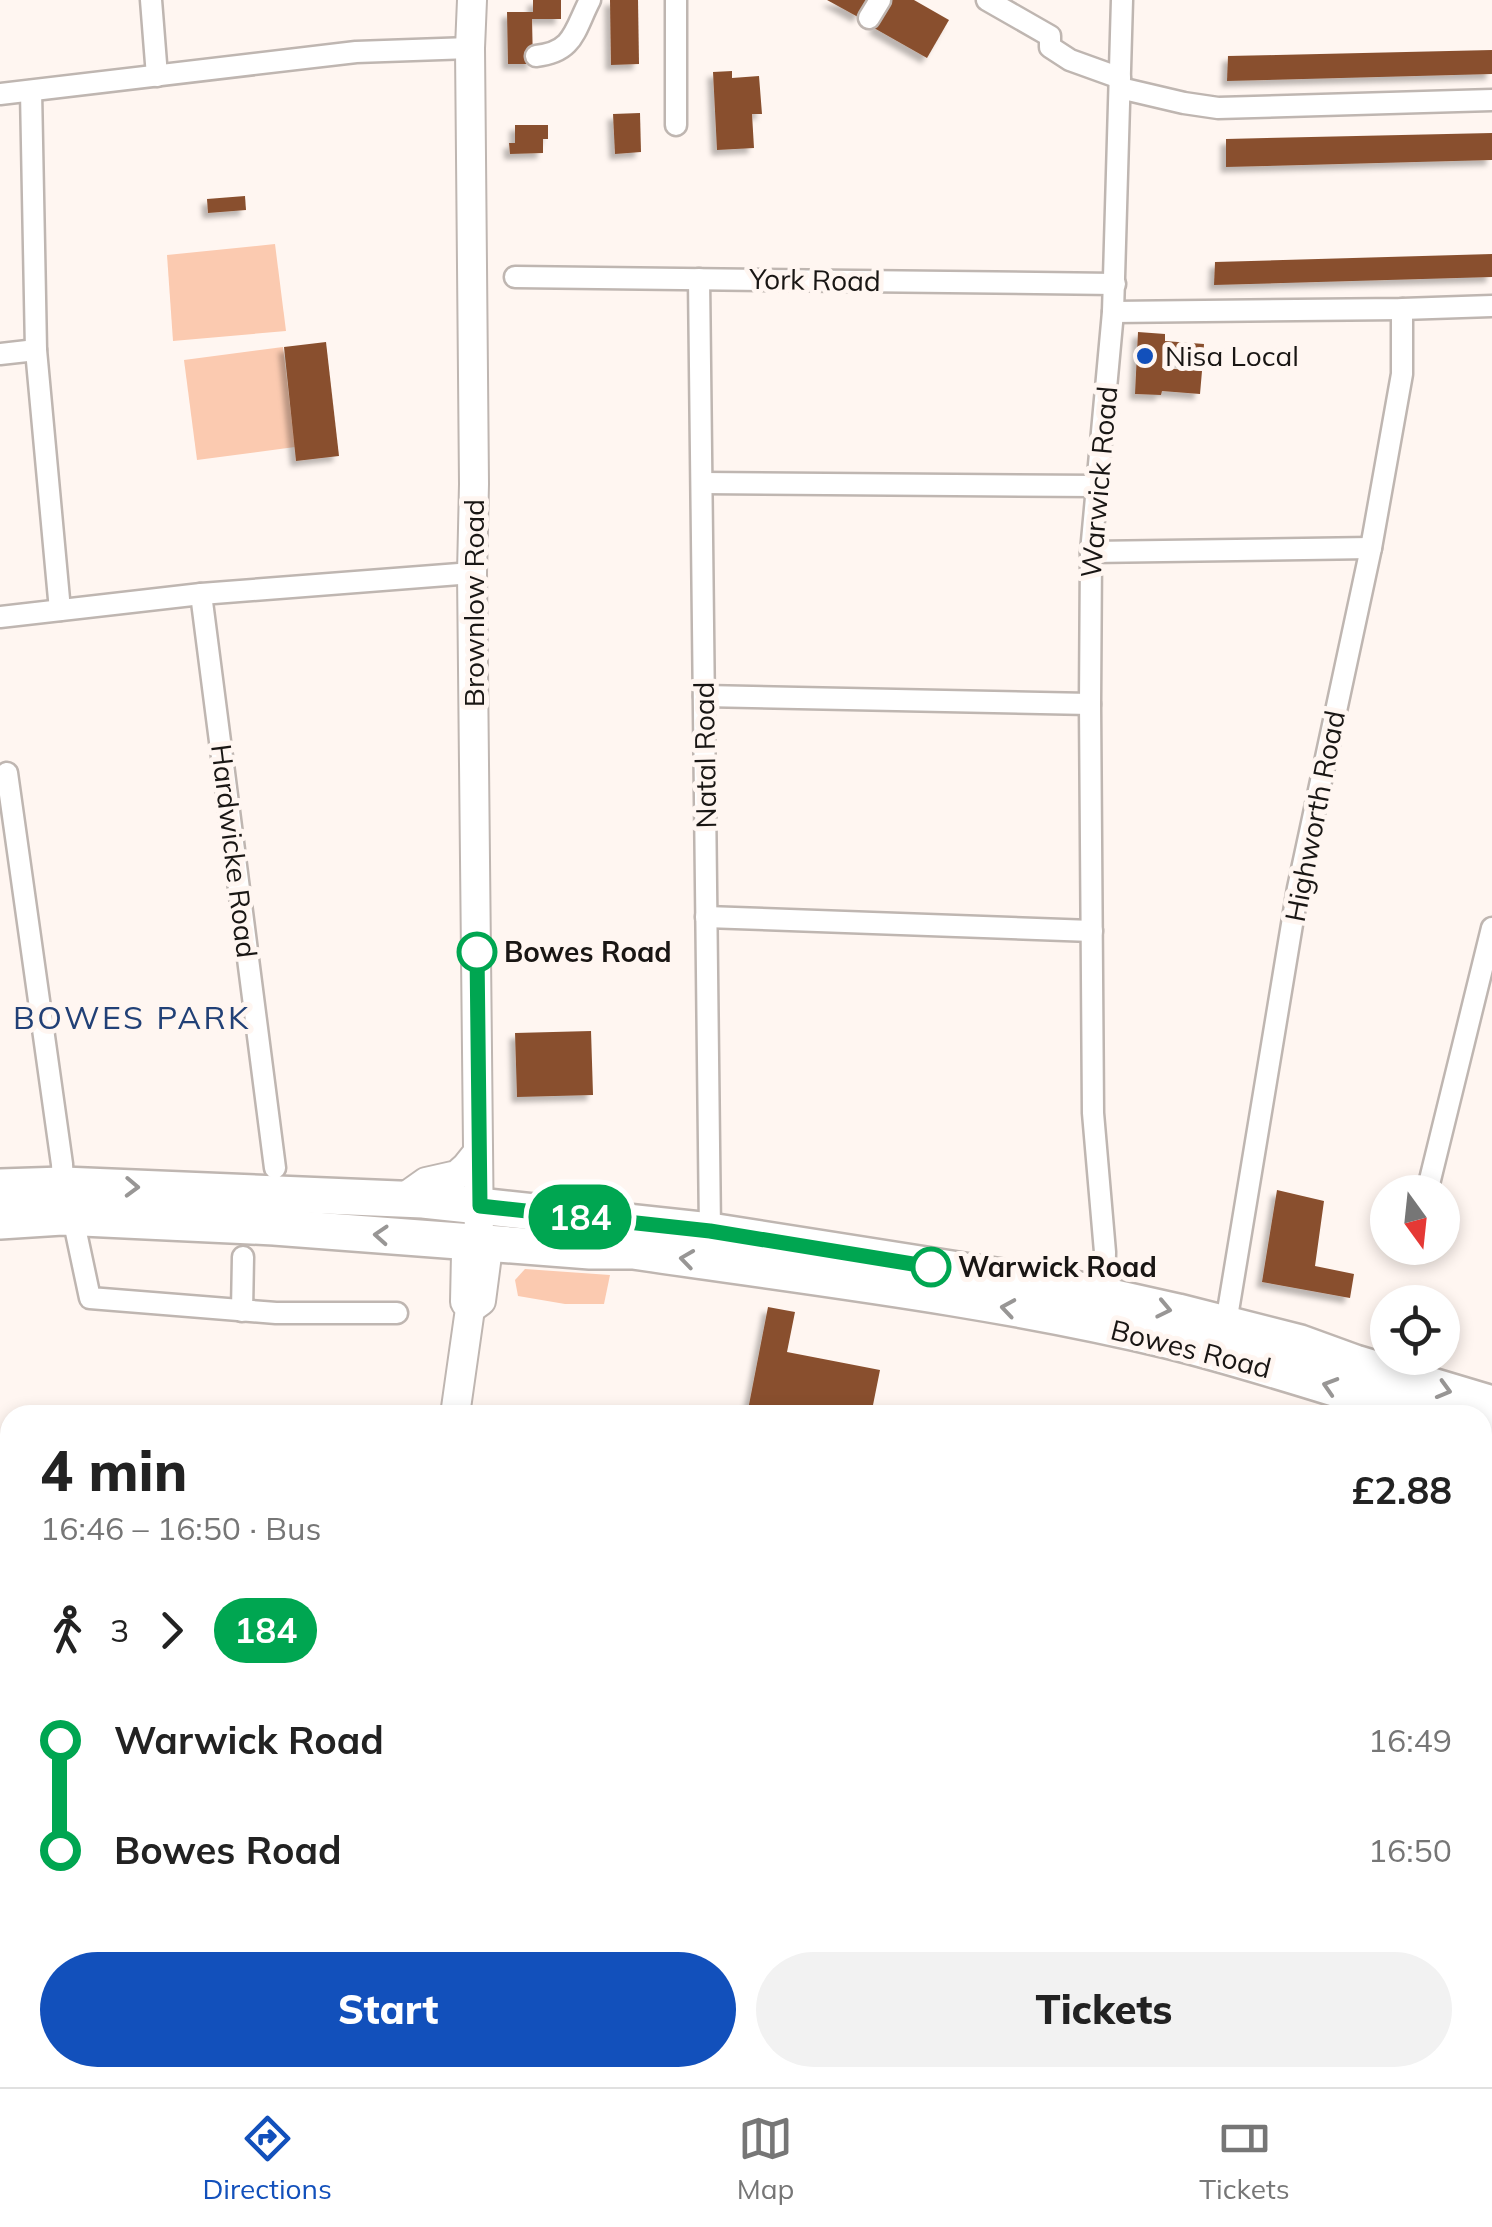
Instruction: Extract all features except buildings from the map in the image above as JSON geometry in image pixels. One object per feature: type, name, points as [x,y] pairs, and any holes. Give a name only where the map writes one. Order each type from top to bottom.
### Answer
[{"type":"highway","name":"Bowes Road","points":[[0,1221],[68,1201],[276,1180],[402,1199],[710,1231],[1066,1287],[1104,1311],[1165,1340],[1391,1405]]},
{"type":"highway","name":"Bowes Road","points":[[0,1187],[68,1201],[274,1227],[633,1251],[1038,1312],[1104,1311],[1226,1323],[1492,1404]]},
{"type":"main road","name":"Brownlow Road","points":[[456,1405],[470,1310],[481,1301],[487,1256],[479,1242],[472,573],[472,0]]},
{"type":"main road","points":[[402,1199],[426,1182],[457,1175],[478,1152]]},
{"type":"main road","points":[[480,1206],[489,1225],[498,1229],[589,1239],[633,1251]]},
{"type":"street","points":[[152,0],[156,76]]},
{"type":"street","points":[[536,56],[565,48],[590,0]]},
{"type":"street","points":[[676,0],[676,125]]},
{"type":"street","points":[[987,0],[1050,36],[1050,47],[1070,60],[1120,83],[1184,103],[1218,108],[1492,100]]},
{"type":"street","name":"Warwick Road","points":[[1104,1311],[1105,1252],[1093,1114],[1091,552],[1114,312],[1122,0]]},
{"type":"street","points":[[0,94],[356,52],[470,48]]},
{"type":"street","points":[[31,91],[36,350],[60,610]]},
{"type":"street","name":"York Road","points":[[516,277],[1114,284]]},
{"type":"street","name":"Natal Road","points":[[699,279],[710,1231]]},
{"type":"street","points":[[1114,312],[1492,306]]},
{"type":"street","name":"Highworth Road","points":[[1226,1323],[1298,888],[1370,548],[1402,374],[1402,309]]},
{"type":"street","points":[[0,354],[36,350]]},
{"type":"street","points":[[702,483],[1098,486]]},
{"type":"street","points":[[1091,552],[1370,548]]},
{"type":"street","points":[[0,617],[201,594],[472,573]]},
{"type":"street","name":"Hardwicke Road","points":[[201,594],[276,1180]]},
{"type":"street","points":[[704,696],[1090,704]]},
{"type":"street","points":[[6,773],[62,1164],[90,1298],[242,1311],[396,1313]]},
{"type":"street","points":[[706,917],[1092,931]]},
{"type":"street","points":[[1431,1175],[1492,928]]},
{"type":"street","points":[[242,1311],[243,1257]]},
{"type":"shaded area","points":[[275,244],[286,331],[173,341],[167,255]]},
{"type":"shaded area","points":[[283,347],[295,447],[197,460],[184,360]]},
{"type":"shaded area","points":[[525,1269],[610,1275],[604,1304],[565,1304],[518,1296],[515,1280]]},
{"type":"bus line","name":"184","points":[[477,952],[480,1206],[710,1231],[931,1267]]},
{"type":"place","name":"Nisa Local","points":[[1145,356]]},
{"type":"place","name":"Bowes Road","points":[[477,952]]},
{"type":"place","name":"Warwick Road","points":[[931,1267]]},
{"type":"district","name":"BOWES PARK","points":[[132,1018]]}]
